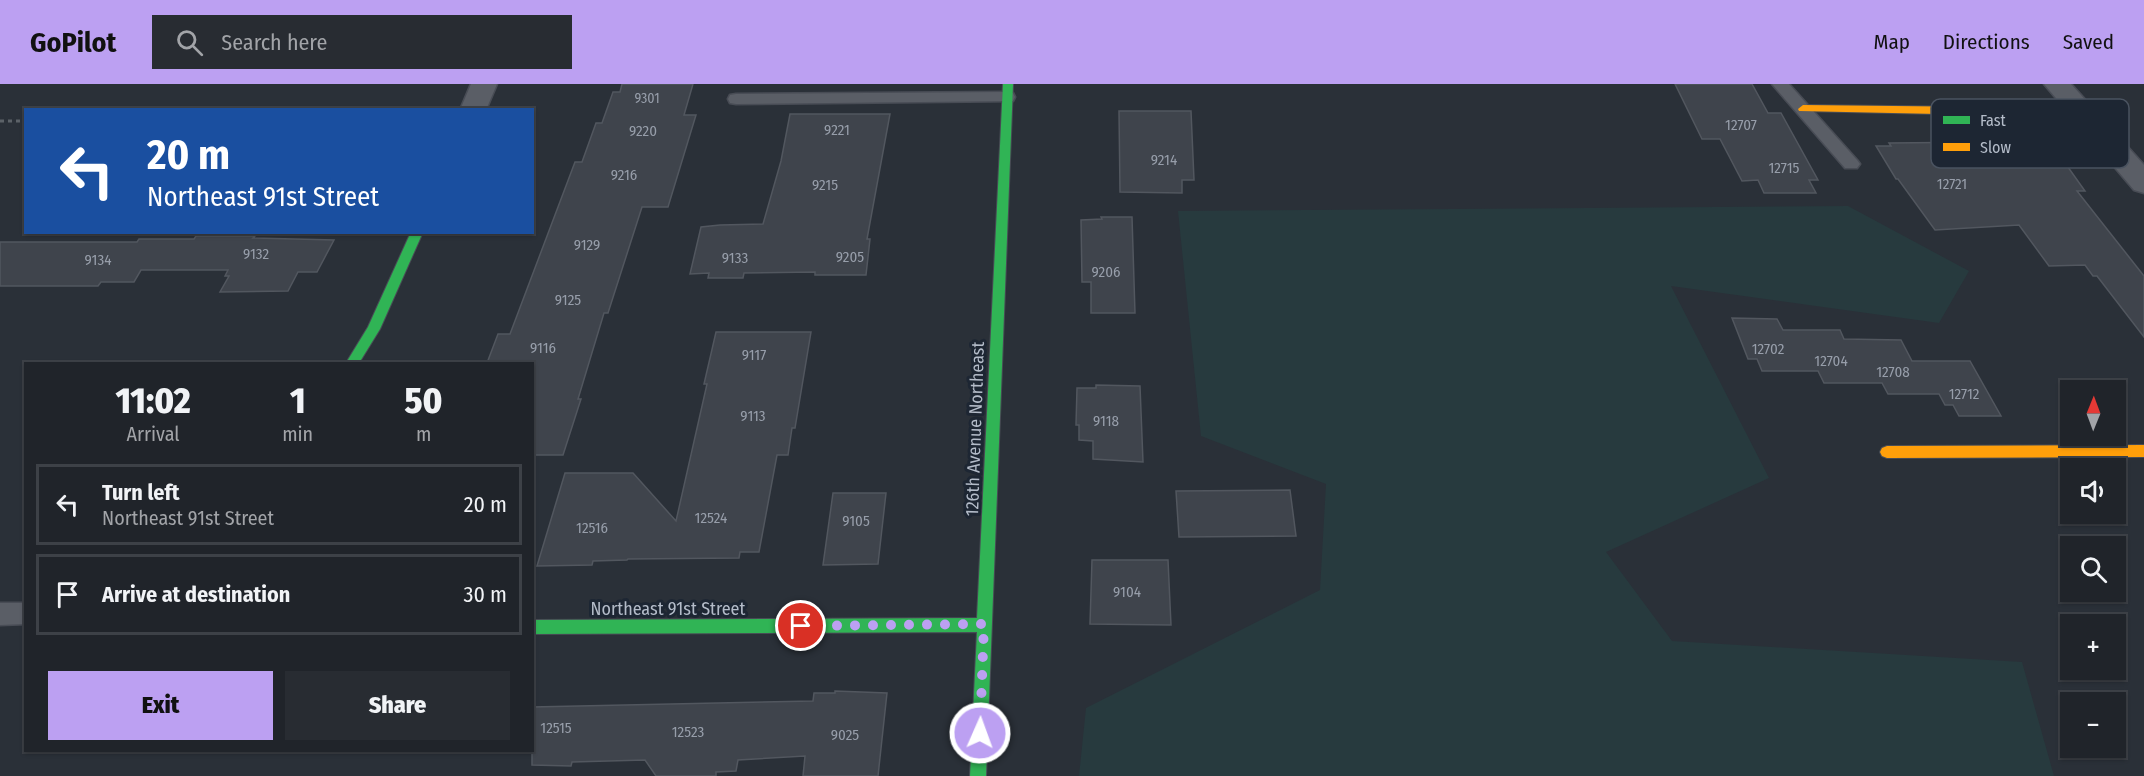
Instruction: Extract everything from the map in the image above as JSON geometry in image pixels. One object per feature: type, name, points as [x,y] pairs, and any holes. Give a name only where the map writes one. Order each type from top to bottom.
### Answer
[{"type":"street","points":[[474,108],[484,84]]},
{"type":"street","points":[[2058,84],[2070,99]]},
{"type":"street","name":"126th Avenue Northeast","points":[[978,776],[1007,91]]},
{"type":"street","points":[[1803,109],[1931,110]]},
{"type":"street","points":[[2129,166],[2144,183]]},
{"type":"street","points":[[353,362],[374,329],[416,234]]},
{"type":"street","points":[[1887,452],[2144,451]]},
{"type":"street","name":"Northeast 91st Street","points":[[534,627],[984,624]]},
{"type":"lane","points":[[1780,84],[1851,164]]},
{"type":"lane","points":[[736,99],[1007,91]]},
{"type":"lane","points":[[0,614],[24,613]]},
{"type":"path","points":[[0,121],[24,121]]},
{"type":"green space","points":[[1848,206],[1969,271],[1939,323],[1671,286],[1769,478],[1606,552],[1672,641],[2022,662],[2054,776],[1079,776],[1086,708],[1320,590],[1326,484],[1201,436],[1178,211]]},
{"type":"building","points":[[622,84],[693,84],[684,115],[696,115],[668,207],[642,207],[608,313],[604,313],[563,455],[534,455],[534,362],[487,362],[498,334],[510,334],[575,162],[582,162],[596,123],[602,123],[613,92],[620,92]]},
{"type":"building","points":[[1675,84],[1752,84],[1768,113],[1781,113],[1818,180],[1809,180],[1816,193],[1764,193],[1758,180],[1742,181],[1720,139],[1702,139]]},
{"type":"building","points":[[1119,111],[1191,111],[1194,180],[1182,180],[1182,193],[1120,192]]},
{"type":"building","points":[[790,114],[890,114],[867,239],[870,239],[866,275],[815,275],[815,272],[744,273],[743,278],[708,278],[709,273],[690,274],[701,227],[763,224],[781,161]]},
{"type":"building","points":[[1889,143],[1931,143],[1931,168],[2069,168],[2085,191],[2077,191],[2144,276],[2144,337],[2097,276],[2093,276],[2085,265],[2049,266],[2019,225],[1935,230],[1896,179],[1876,146],[1891,146]]},
{"type":"building","points":[[1101,217],[1132,217],[1135,313],[1091,313],[1091,282],[1082,282],[1081,220],[1102,219]]},
{"type":"building","points":[[196,236],[334,240],[317,272],[298,272],[288,291],[220,292],[229,276],[225,276],[228,270],[141,270],[134,282],[101,282],[98,286],[0,286],[0,242],[137,242],[139,239],[194,239]]},
{"type":"building","points":[[1732,318],[1777,319],[1783,330],[1840,330],[1844,339],[1901,340],[1912,361],[1970,361],[2001,416],[1959,416],[1953,405],[1945,405],[1939,394],[1888,394],[1882,383],[1824,383],[1818,371],[1762,371],[1757,359],[1748,359]]},
{"type":"building","points":[[716,332],[811,332],[795,428],[792,428],[788,455],[777,455],[759,552],[740,552],[739,558],[628,559],[593,561],[592,565],[537,566],[565,473],[633,473],[676,521],[707,384],[704,384]]},
{"type":"building","points":[[1096,385],[1140,386],[1143,462],[1093,459],[1093,441],[1079,440],[1079,425],[1076,425],[1077,388],[1096,388]]},
{"type":"building","points":[[1290,490],[1296,536],[1179,537],[1176,491]]},
{"type":"building","points":[[833,493],[886,493],[878,564],[823,565]]},
{"type":"building","points":[[1092,560],[1168,560],[1171,625],[1090,624]]},
{"type":"building","points":[[835,691],[887,693],[878,776],[803,776],[805,756],[738,760],[736,771],[716,772],[716,776],[656,776],[645,760],[572,762],[571,766],[532,765],[534,707],[813,701],[814,693],[835,693]]},
{"type":"traffic: fast","points":[[978,776],[1008,84]]},
{"type":"traffic: fast","points":[[353,362],[374,329],[416,234]]},
{"type":"traffic: fast","points":[[534,627],[984,625]]},
{"type":"traffic: slow","points":[[1803,109],[1931,110]]},
{"type":"traffic: slow","points":[[1887,452],[2144,451]]},
{"type":"route","points":[[801,626],[984,624],[980,733]]}]
